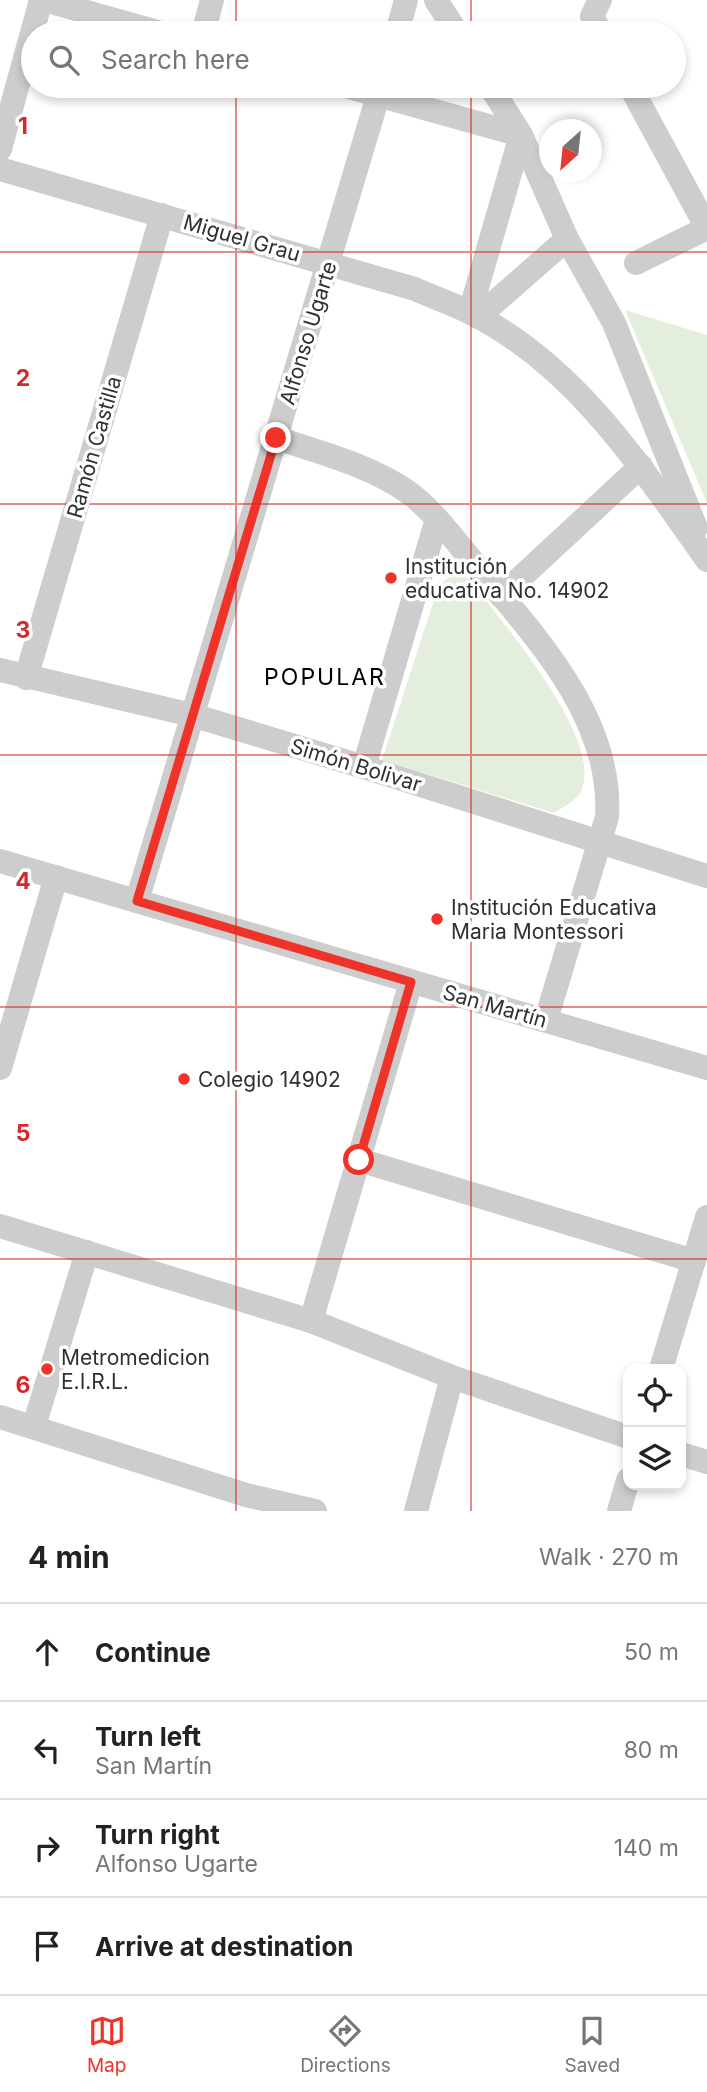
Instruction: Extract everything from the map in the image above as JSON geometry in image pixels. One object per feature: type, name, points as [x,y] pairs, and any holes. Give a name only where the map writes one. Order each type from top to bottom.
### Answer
[{"type":"street","points":[[37,21],[43,0],[118,21]]},
{"type":"street","points":[[206,21],[212,0]]},
{"type":"street","points":[[400,21],[406,0]]},
{"type":"street","points":[[436,0],[449,21]]},
{"type":"street","points":[[595,21],[592,16],[600,0]]},
{"type":"street","points":[[0,149],[21,76]]},
{"type":"street","name":"Alfonso Ugarte","points":[[137,901],[378,98]]},
{"type":"street","points":[[402,98],[521,135]]},
{"type":"street","points":[[498,98],[521,135],[567,239],[614,323],[707,558]]},
{"type":"street","points":[[636,263],[707,228],[637,98]]},
{"type":"street","points":[[474,315],[521,135]]},
{"type":"street","name":"Miguel Grau","points":[[0,169],[415,289],[474,315],[533,353],[598,412],[641,466],[707,558]]},
{"type":"street","name":"Ramón Castilla","points":[[26,678],[162,215]]},
{"type":"street","points":[[474,315],[567,239]]},
{"type":"street","points":[[276,438],[380,474],[408,492],[437,519],[561,673],[591,728],[603,762],[609,795],[607,817],[546,1020]]},
{"type":"street","points":[[501,596],[641,466]]},
{"type":"street","points":[[364,766],[437,519]]},
{"type":"street","name":"Simón Bolivar","points":[[0,670],[192,715],[364,766],[600,844],[707,876]]},
{"type":"street","name":"San Martín","points":[[0,861],[707,1068]]},
{"type":"street","points":[[0,1068],[56,877]]},
{"type":"street","points":[[311,1321],[411,982]]},
{"type":"street","points":[[359,1160],[694,1261]]},
{"type":"street","points":[[663,1364],[707,1217]]},
{"type":"street","points":[[0,1226],[311,1321],[452,1377],[623,1435]]},
{"type":"street","points":[[34,1426],[87,1252]]},
{"type":"street","points":[[416,1511],[452,1377]]},
{"type":"street","points":[[0,1417],[34,1426],[243,1503],[315,1511]]},
{"type":"street","points":[[686,1456],[707,1462]]},
{"type":"street","points":[[619,1511],[625,1490]]},
{"type":"green space","points":[[625,310],[707,335],[707,503]]},
{"type":"green space","points":[[458,575],[469,579],[524,649],[563,710],[577,740],[584,766],[582,789],[574,800],[554,813],[382,760],[438,588],[448,578]]},
{"type":"place","name":"Institución educativa No. 14902","points":[[391,578]]},
{"type":"place","name":"Institución Educativa Maria Montessori","points":[[437,919]]},
{"type":"place","name":"Colegio 14902","points":[[184,1079]]},
{"type":"place","name":"Metromedicion E.I.R.L.","points":[[47,1369]]},
{"type":"district","name":"POPULAR","points":[[325,677]]},
{"type":"route","points":[[276,438],[137,901],[411,982],[359,1160]]}]
